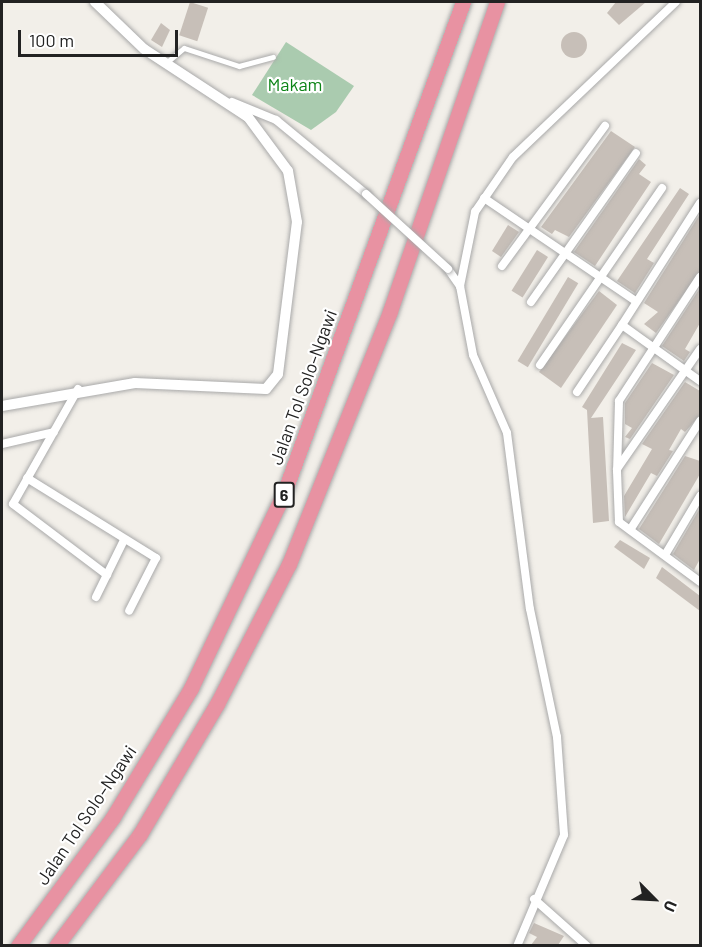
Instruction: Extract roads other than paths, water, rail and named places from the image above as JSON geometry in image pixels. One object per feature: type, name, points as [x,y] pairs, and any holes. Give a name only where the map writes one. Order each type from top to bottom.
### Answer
[{"type":"highway","name":"Jalan Tol Solo–Ngawi","points":[[18,945],[113,817],[191,687],[284,493],[463,2]]},
{"type":"highway","name":"6","points":[[56,945],[140,834],[218,705],[289,564],[390,311],[497,2]]},
{"type":"street","points":[[95,2],[130,38],[166,63],[228,101],[276,120],[366,194],[448,268],[460,286]]},
{"type":"street","points":[[518,945],[534,899],[564,836],[557,737],[531,609],[507,433],[473,355],[460,286],[469,227],[484,198],[513,157],[676,2]]},
{"type":"street","points":[[2,406],[78,389],[135,383],[266,388],[277,381],[297,222],[296,193],[282,162],[228,101]]},
{"type":"street","points":[[502,266],[531,230],[605,126]]},
{"type":"street","points":[[531,302],[636,153]]},
{"type":"street","points":[[540,365],[662,188]]},
{"type":"street","points":[[484,198],[634,300]]},
{"type":"street","points":[[577,392],[622,325],[634,300],[700,203]]},
{"type":"street","points":[[700,277],[653,346],[617,405],[618,520],[700,582]]},
{"type":"street","points":[[622,325],[687,368],[700,381]]},
{"type":"street","points":[[617,471],[700,349]]},
{"type":"street","points":[[78,389],[15,497],[16,509],[107,575]]},
{"type":"street","points":[[630,530],[700,421]]},
{"type":"street","points":[[2,444],[54,432]]},
{"type":"street","points":[[27,478],[156,558],[129,611]]},
{"type":"street","points":[[665,555],[700,496]]},
{"type":"street","points":[[96,597],[124,540]]},
{"type":"street","points":[[534,899],[587,945]]},
{"type":"lane","points":[[166,63],[184,48],[239,66],[273,57]]},
{"type":"park label","name":"Makam","points":[[295,84]]}]
